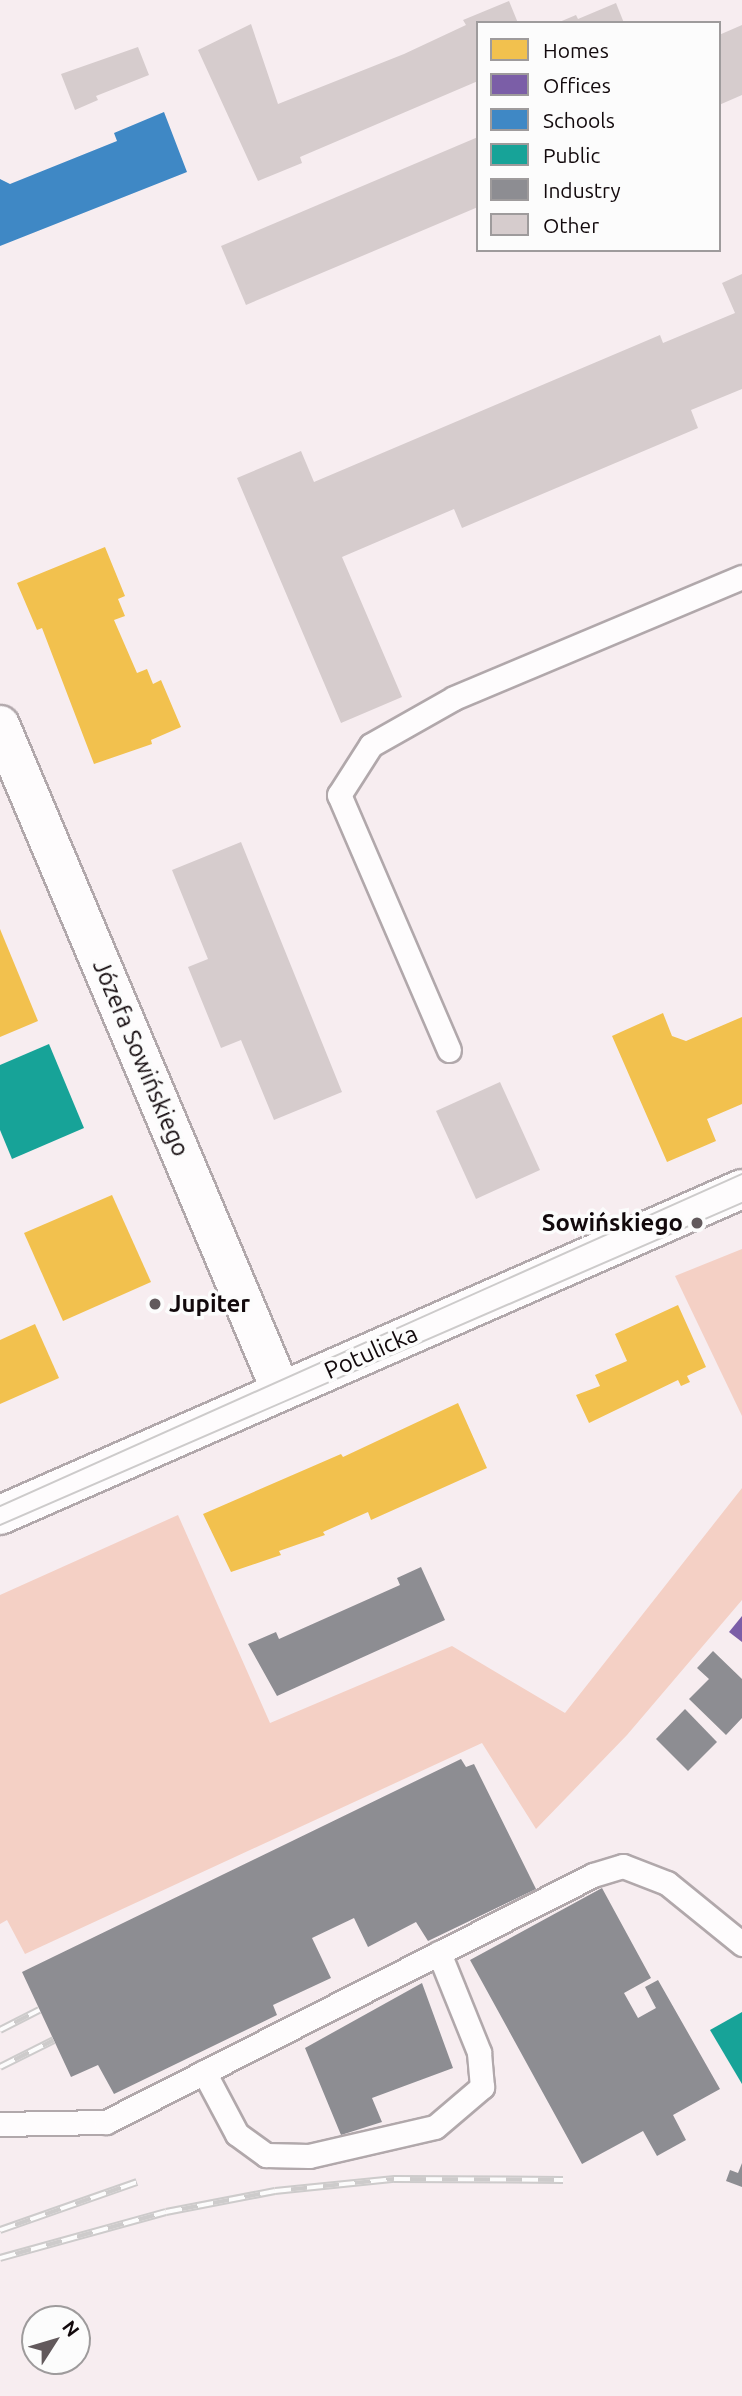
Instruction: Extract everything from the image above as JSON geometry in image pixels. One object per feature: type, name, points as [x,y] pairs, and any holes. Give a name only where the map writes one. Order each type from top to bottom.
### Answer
[{"type":"street","name":"Józefa Sowińskiego","points":[[0,725],[281,1391]]},
{"type":"street","name":"Potulicka","points":[[0,1515],[742,1189]]},
{"type":"lane","points":[[449,1049],[339,795],[372,745],[454,698],[742,577]]},
{"type":"lane","points":[[0,2124],[106,2122],[593,1875],[623,1866],[667,1884],[742,1944]]},
{"type":"lane","points":[[204,2072],[237,2134],[267,2155],[309,2156],[435,2127],[482,2087],[479,2052],[439,1953]]},
{"type":"shaded area","points":[[742,1249],[742,1416],[675,1276]]},
{"type":"shaded area","points":[[742,1488],[742,1600],[627,1735],[536,1829],[482,1743],[25,1954],[7,1920],[0,1924],[0,1595],[178,1515],[270,1723],[452,1646],[565,1713]]},
{"type":"building: Homes","points":[[105,547],[125,596],[118,599],[125,616],[114,620],[137,673],[147,669],[153,684],[161,680],[181,727],[151,740],[152,744],[94,764],[42,628],[37,630],[17,583]]},
{"type":"building: Homes","points":[[0,929],[38,1021],[0,1037]]},
{"type":"building: Homes","points":[[663,1013],[672,1036],[686,1041],[742,1017],[742,1104],[707,1119],[716,1141],[667,1162],[612,1036]]},
{"type":"building: Homes","points":[[112,1195],[151,1282],[63,1321],[24,1233]]},
{"type":"building: Homes","points":[[678,1305],[706,1367],[687,1376],[690,1382],[681,1386],[678,1380],[589,1423],[576,1395],[600,1386],[595,1375],[627,1361],[615,1334]]},
{"type":"building: Homes","points":[[35,1324],[59,1378],[0,1404],[0,1340]]},
{"type":"building: Homes","points":[[458,1403],[487,1468],[371,1520],[368,1512],[323,1532],[325,1535],[279,1551],[281,1555],[231,1572],[203,1514],[341,1454],[343,1457]]},
{"type":"building: Offices","points":[[742,1616],[742,1642],[729,1632]]},
{"type":"building: Schools","points":[[164,112],[187,172],[0,246],[0,179],[10,184],[117,141],[114,133]]},
{"type":"building: Public","points":[[49,1044],[84,1128],[12,1159],[0,1130],[0,1065]]},
{"type":"building: Public","points":[[742,2012],[742,2084],[710,2030]]},
{"type":"building: Industry","points":[[421,1567],[445,1620],[277,1696],[248,1644],[276,1632],[279,1639],[400,1585],[397,1578]]},
{"type":"building: Industry","points":[[713,1651],[742,1679],[742,1718],[726,1735],[689,1699],[709,1679],[697,1668]]},
{"type":"building: Industry","points":[[685,1709],[717,1742],[688,1771],[656,1739]]},
{"type":"building: Industry","points":[[461,1759],[466,1767],[474,1764],[536,1889],[428,1941],[416,1922],[368,1947],[354,1918],[312,1938],[331,1978],[273,2005],[277,2015],[114,2094],[98,2065],[71,2077],[22,1972]]},
{"type":"building: Industry","points":[[602,1888],[651,1978],[624,1993],[638,2018],[656,2008],[645,1987],[658,1980],[720,2089],[673,2115],[686,2140],[657,2156],[643,2131],[582,2164],[470,1960]]},
{"type":"building: Industry","points":[[422,1983],[453,2068],[372,2098],[382,2122],[341,2135],[305,2048]]},
{"type":"building: Industry","points":[[742,2163],[742,2187],[726,2181],[730,2170],[738,2173]]},
{"type":"building: Other","points":[[509,1],[517,21],[476,21],[476,82],[300,157],[302,163],[258,181],[198,50],[251,24],[278,104],[404,54],[466,25],[463,20]]},
{"type":"building: Other","points":[[616,3],[623,21],[562,21],[576,15],[578,19]]},
{"type":"building: Other","points":[[742,25],[742,95],[721,104],[721,34]]},
{"type":"building: Other","points":[[138,47],[149,75],[96,96],[98,100],[75,110],[61,74]]},
{"type":"building: Other","points":[[476,138],[476,208],[246,305],[221,246]]},
{"type":"building: Other","points":[[742,274],[742,389],[691,410],[698,428],[462,528],[454,509],[342,557],[402,697],[341,723],[237,478],[301,451],[314,482],[660,335],[663,343],[735,313],[722,283]]},
{"type":"building: Other","points":[[241,842],[342,1092],[274,1120],[241,1040],[221,1048],[188,967],[208,959],[172,870]]},
{"type":"building: Other","points":[[500,1082],[540,1170],[476,1199],[436,1111]]},
{"type":"tram line","points":[[0,1506],[742,1174]]},
{"type":"tram line","points":[[0,1525],[742,1203]]},
{"type":"railway","points":[[0,2030],[39,2010]]},
{"type":"railway","points":[[0,2067],[54,2040]]},
{"type":"railway","points":[[0,2258],[166,2212],[275,2191],[394,2179],[563,2180]]},
{"type":"railway","points":[[0,2230],[137,2182]]},
{"type":"place","name":"Sowińskiego","points":[[697,1223]]},
{"type":"place","name":"Jupiter","points":[[155,1304]]}]
